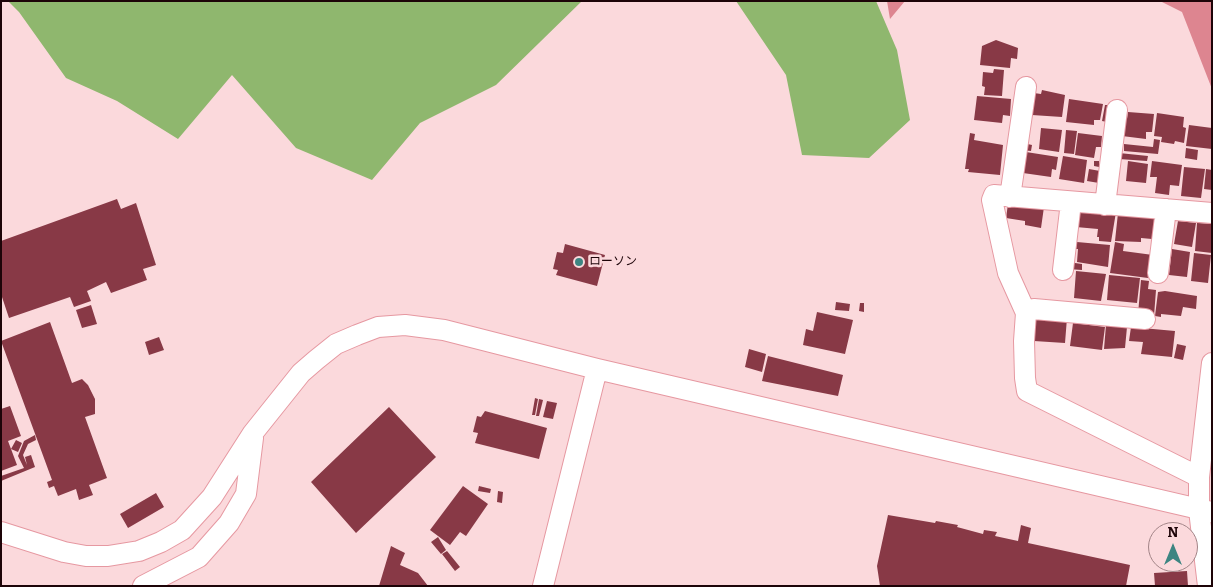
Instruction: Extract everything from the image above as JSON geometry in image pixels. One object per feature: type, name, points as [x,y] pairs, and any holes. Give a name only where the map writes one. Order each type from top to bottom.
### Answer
[{"type":"street","points":[[1010,196],[1026,87]]},
{"type":"street","points":[[1105,204],[1116,110]]},
{"type":"street","points":[[1199,477],[1027,391],[1024,378],[1026,312],[1008,273],[992,200],[994,195],[1212,213]]},
{"type":"street","points":[[1063,270],[1071,202]]},
{"type":"street","points":[[1158,273],[1166,209]]},
{"type":"street","points":[[1026,312],[1034,309],[1145,319]]},
{"type":"street","points":[[1,532],[64,552],[86,556],[108,556],[139,551],[182,530],[212,497],[253,433],[301,374],[316,360],[336,344],[378,327],[405,325],[444,330],[596,370],[1206,511]]},
{"type":"street","points":[[1208,586],[1206,511],[1199,477],[1212,363]]},
{"type":"street","points":[[544,586],[596,370]]},
{"type":"street","points":[[143,586],[199,557],[229,523],[246,494],[253,433]]},
{"type":"shaded area","points":[[8,1],[582,1],[496,85],[420,123],[372,180],[296,148],[232,75],[178,139],[117,101],[66,78],[19,12]]},
{"type":"shaded area","points":[[736,1],[876,1],[897,50],[910,120],[869,158],[802,155],[786,75]]},
{"type":"shaded area","points":[[887,1],[905,1],[890,19]]},
{"type":"shaded area","points":[[1160,1],[1212,1],[1212,89],[1182,12]]},
{"type":"building","points":[[996,40],[1018,48],[1017,59],[1011,58],[1010,68],[980,65],[982,46]]},
{"type":"building","points":[[994,69],[1004,70],[1002,96],[984,95],[985,87],[982,86],[983,72],[993,73]]},
{"type":"building","points":[[1042,90],[1065,95],[1062,117],[1032,115],[1034,93],[1041,94]]},
{"type":"building","points":[[977,96],[1011,99],[1010,116],[1003,115],[1002,123],[974,120]]},
{"type":"building","points":[[1069,99],[1103,104],[1100,120],[1094,120],[1094,125],[1066,122]]},
{"type":"building","points":[[1105,105],[1109,105],[1107,122],[1102,121]]},
{"type":"building","points":[[1128,112],[1154,114],[1152,132],[1146,132],[1146,139],[1122,136],[1124,118],[1127,119]]},
{"type":"building","points":[[1157,113],[1184,117],[1183,127],[1186,128],[1184,143],[1175,141],[1174,144],[1161,142],[1162,137],[1154,136]]},
{"type":"building","points":[[1189,125],[1212,128],[1212,149],[1186,146]]},
{"type":"building","points":[[1041,128],[1062,130],[1059,152],[1039,149]]},
{"type":"building","points":[[1066,130],[1077,131],[1074,154],[1064,153]]},
{"type":"building","points":[[970,133],[975,134],[974,140],[1003,145],[1000,175],[968,172],[969,169],[965,169]]},
{"type":"building","points":[[1078,133],[1102,136],[1101,147],[1096,147],[1094,158],[1075,155]]},
{"type":"building","points":[[1154,139],[1160,140],[1158,154],[1124,151],[1124,144],[1153,147]]},
{"type":"building","points":[[1023,143],[1032,145],[1031,151],[1022,150]]},
{"type":"building","points":[[1186,148],[1198,150],[1197,160],[1185,158]]},
{"type":"building","points":[[1026,152],[1058,157],[1056,170],[1052,169],[1051,177],[1023,173]]},
{"type":"building","points":[[1119,153],[1148,156],[1147,161],[1119,159]]},
{"type":"building","points":[[1063,156],[1087,160],[1084,183],[1059,179]]},
{"type":"building","points":[[1094,161],[1099,161],[1099,167],[1094,166]]},
{"type":"building","points":[[1128,161],[1148,164],[1146,183],[1126,181]]},
{"type":"building","points":[[1152,161],[1182,165],[1179,186],[1170,185],[1169,195],[1155,193],[1157,177],[1150,177]]},
{"type":"building","points":[[1184,167],[1205,169],[1201,198],[1181,196]]},
{"type":"building","points":[[1089,169],[1100,171],[1099,183],[1087,181]]},
{"type":"building","points":[[1206,169],[1212,170],[1212,190],[1204,189]]},
{"type":"building","points":[[1009,197],[1044,207],[1041,228],[1025,225],[1025,221],[1006,218]]},
{"type":"building","points":[[117,199],[121,209],[136,203],[156,265],[143,269],[147,280],[111,293],[106,282],[87,291],[91,301],[74,307],[70,297],[9,318],[1,294],[1,241]]},
{"type":"building","points":[[1080,208],[1116,212],[1111,242],[1099,241],[1099,237],[1097,237],[1098,229],[1076,227]]},
{"type":"building","points":[[1118,213],[1155,217],[1155,235],[1152,234],[1152,239],[1141,238],[1141,242],[1115,241]]},
{"type":"building","points":[[1178,221],[1196,223],[1192,247],[1174,244]]},
{"type":"building","points":[[1197,223],[1212,224],[1212,253],[1195,251]]},
{"type":"building","points":[[1077,242],[1110,245],[1108,267],[1077,262]]},
{"type":"building","points":[[1115,242],[1124,244],[1123,251],[1153,255],[1150,261],[1148,278],[1110,273]]},
{"type":"building","name":"ローソン","points":[[565,244],[605,255],[597,286],[556,275],[558,270],[553,269],[557,252],[563,253]]},
{"type":"building","points":[[1172,249],[1190,252],[1187,277],[1169,275]]},
{"type":"building","points":[[1194,253],[1211,255],[1208,283],[1191,281]]},
{"type":"building","points":[[1068,262],[1082,264],[1082,270],[1068,269]]},
{"type":"building","points":[[1076,271],[1106,274],[1101,301],[1074,298]]},
{"type":"building","points":[[1109,275],[1140,278],[1137,303],[1107,300]]},
{"type":"building","points":[[1141,280],[1149,281],[1148,289],[1156,290],[1154,316],[1138,314]]},
{"type":"building","points":[[1165,291],[1197,296],[1196,309],[1183,307],[1181,316],[1161,314],[1161,317],[1155,316],[1158,292]]},
{"type":"building","points":[[836,302],[850,304],[849,311],[835,310]]},
{"type":"building","points":[[860,303],[864,303],[864,312],[859,311]]},
{"type":"building","points":[[91,305],[97,324],[82,328],[76,310]]},
{"type":"building","points":[[817,312],[853,320],[845,354],[803,345],[806,329],[813,331]]},
{"type":"building","points":[[1036,316],[1067,318],[1065,343],[1034,341]]},
{"type":"building","points":[[50,322],[72,383],[82,379],[88,385],[95,399],[95,414],[85,417],[107,478],[89,485],[93,495],[79,500],[76,489],[58,496],[54,486],[49,488],[47,482],[52,480],[1,341]]},
{"type":"building","points":[[1073,323],[1105,327],[1102,350],[1070,346]]},
{"type":"building","points":[[1106,325],[1127,327],[1125,348],[1104,349]]},
{"type":"building","points":[[1131,327],[1175,331],[1172,357],[1141,354],[1143,342],[1129,341]]},
{"type":"building","points":[[159,337],[164,350],[149,355],[145,342]]},
{"type":"building","points":[[1177,344],[1186,346],[1183,360],[1174,358]]},
{"type":"building","points":[[749,349],[766,354],[762,372],[745,367]]},
{"type":"building","points":[[768,356],[843,375],[838,396],[762,381]]},
{"type":"building","points":[[535,398],[538,399],[535,415],[532,415]]},
{"type":"building","points":[[539,399],[543,400],[539,416],[536,416]]},
{"type":"building","points":[[547,401],[557,403],[553,419],[543,417]]},
{"type":"building","points":[[10,406],[21,436],[8,441],[17,465],[1,471],[1,409]]},
{"type":"building","points":[[389,407],[436,457],[356,533],[311,482]]},
{"type":"building","points":[[485,411],[547,428],[539,459],[475,443],[478,433],[473,432],[477,416],[481,417]]},
{"type":"building","points":[[35,435],[36,440],[28,444],[23,455],[27,465],[25,457],[31,455],[35,467],[1,481],[1,476],[24,468],[18,456],[24,441]]},
{"type":"building","points":[[16,440],[22,443],[18,452],[11,449]]},
{"type":"building","points":[[463,486],[488,504],[466,536],[460,532],[450,545],[430,530]]},
{"type":"building","points":[[479,486],[491,489],[490,493],[478,491]]},
{"type":"building","points":[[498,491],[503,492],[502,503],[497,502]]},
{"type":"building","points":[[156,493],[164,507],[128,528],[120,514]]},
{"type":"building","points":[[888,515],[958,525],[957,527],[983,534],[984,530],[997,532],[995,536],[1018,541],[1021,525],[1031,528],[1028,543],[1130,565],[1126,586],[880,586],[877,566]]},
{"type":"building","points":[[438,537],[446,550],[441,554],[431,542]]},
{"type":"building","points":[[391,546],[405,553],[400,565],[418,573],[428,586],[379,586]]},
{"type":"building","points":[[447,551],[460,567],[455,571],[442,554]]},
{"type":"building","points":[[1187,572],[1188,586],[1155,586],[1154,573]]},
{"type":"place","name":"ローソン","points":[[579,262]]}]
